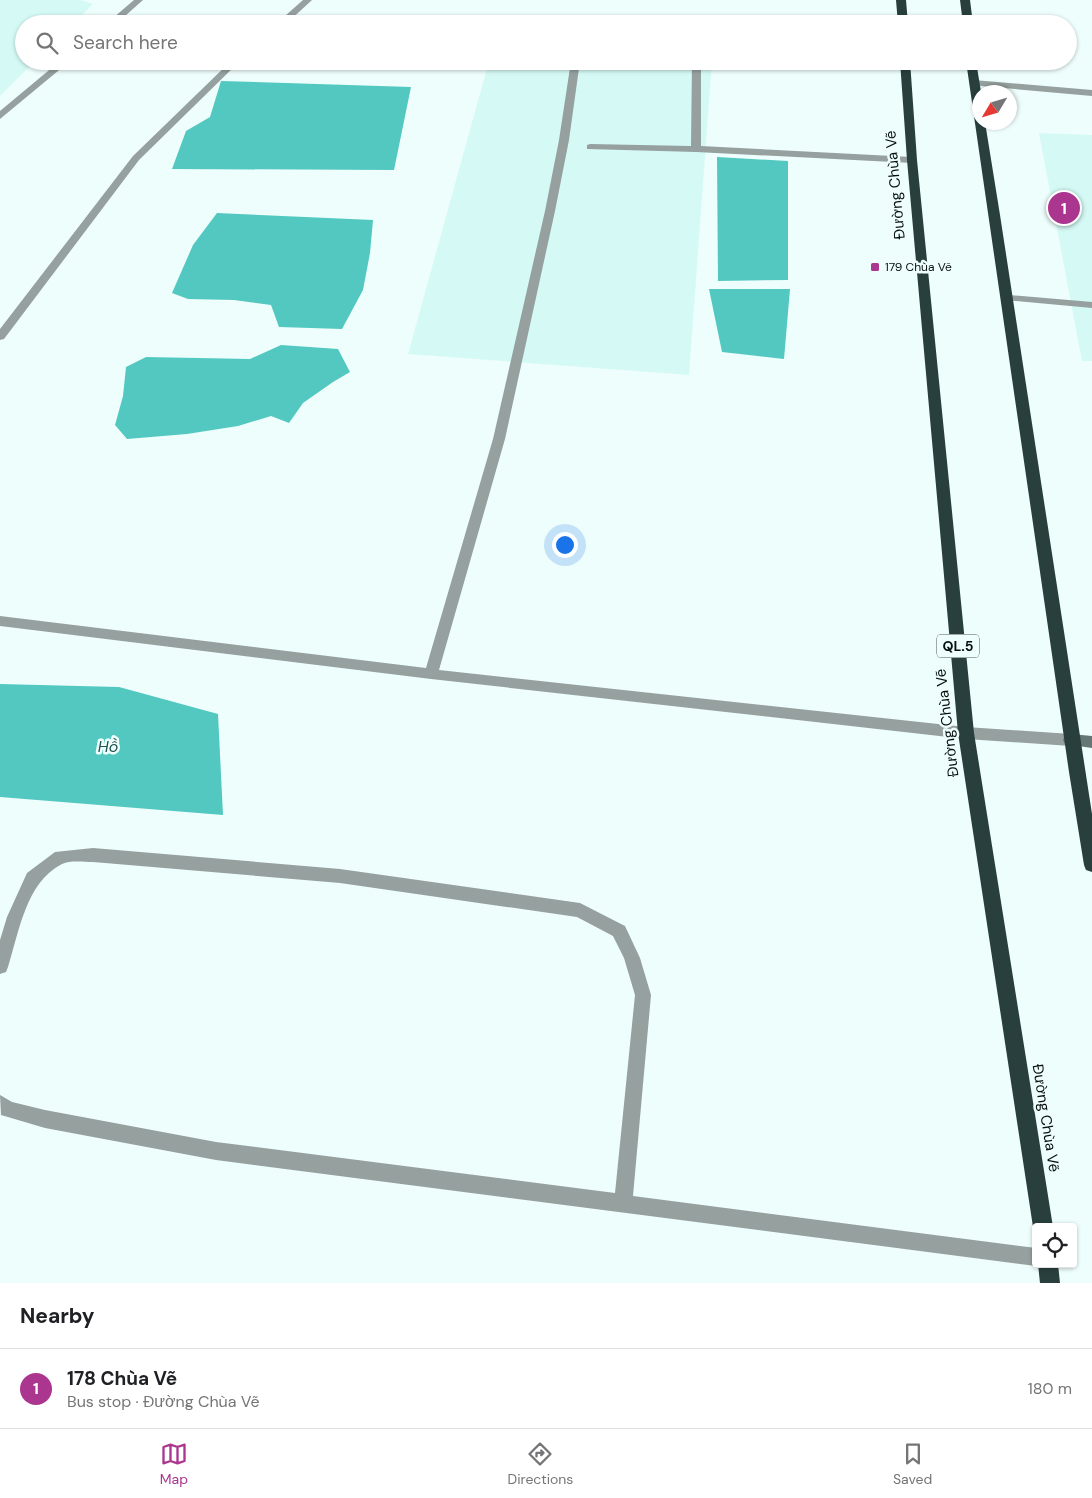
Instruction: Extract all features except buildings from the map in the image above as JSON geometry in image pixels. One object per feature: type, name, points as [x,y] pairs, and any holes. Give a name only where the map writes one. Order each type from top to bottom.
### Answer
[{"type":"highway","points":[[901,0],[902,15]]},
{"type":"highway","points":[[965,0],[967,15]]},
{"type":"highway","name":"Đường Chùa Vẽ","points":[[906,70],[912,160],[966,733],[1042,1223]]},
{"type":"highway","points":[[972,70],[973,83]]},
{"type":"highway","points":[[981,130],[1009,298],[1071,740],[1092,865]]},
{"type":"highway","points":[[1048,1268],[1050,1283]]},
{"type":"street","points":[[1071,740],[1092,742]]},
{"type":"lane","points":[[121,15],[139,0]]},
{"type":"lane","points":[[290,15],[308,0]]},
{"type":"lane","points":[[0,116],[55,70]]},
{"type":"lane","points":[[0,338],[136,158],[227,70]]},
{"type":"lane","points":[[431,674],[499,439],[550,211],[564,140],[575,70]]},
{"type":"lane","points":[[696,149],[697,70]]},
{"type":"lane","points":[[973,83],[1092,93]]},
{"type":"lane","points":[[590,146],[696,149],[912,160]]},
{"type":"lane","points":[[1009,298],[1092,305]]},
{"type":"lane","points":[[0,621],[431,674],[966,733],[1071,740]]},
{"type":"lane","points":[[0,967],[15,917],[33,878],[60,857],[93,855],[340,876],[580,910],[619,931],[632,958],[643,996],[622,1203]]},
{"type":"lane","points":[[0,1103],[6,1109],[45,1119],[216,1151],[1032,1255]]},
{"type":"shaded area","points":[[0,0],[81,0],[93,4],[82,15],[15,15],[15,70],[26,70],[0,96]]},
{"type":"shaded area","points":[[487,70],[711,70],[689,375],[408,354]]},
{"type":"shaded area","points":[[1039,133],[1092,135],[1092,361],[1082,361]]},
{"type":"water","points":[[221,81],[411,87],[394,170],[172,169],[186,131],[210,117]]},
{"type":"water","points":[[717,157],[788,161],[788,280],[718,281]]},
{"type":"water","points":[[217,213],[373,220],[370,253],[363,290],[342,329],[279,327],[271,305],[234,300],[188,299],[172,293],[193,245]]},
{"type":"water","points":[[709,289],[790,289],[784,359],[722,352]]},
{"type":"water","points":[[281,345],[338,349],[350,372],[303,403],[289,423],[271,416],[238,426],[187,434],[127,439],[115,425],[123,396],[126,367],[146,357],[250,359]]},
{"type":"water","name":"Hồ","points":[[0,684],[119,687],[218,714],[223,815],[0,797]]},
{"type":"place","name":"178 Chùa Vẽ","points":[[1064,208]]},
{"type":"place","name":"179 Chùa Vẽ","points":[[875,267]]}]
